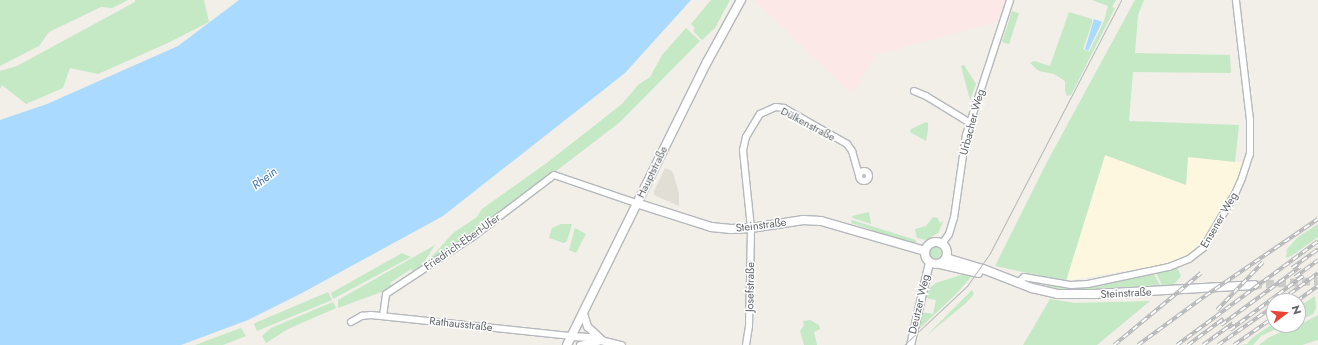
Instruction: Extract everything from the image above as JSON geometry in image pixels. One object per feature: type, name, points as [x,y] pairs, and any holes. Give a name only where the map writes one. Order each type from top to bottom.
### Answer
[{"type":"main road","name":"Hauptstraße","points":[[567,345],[721,33],[741,0]]},
{"type":"main road","name":"Steinstraße","points":[[636,203],[711,227],[751,228],[812,220],[925,251]]},
{"type":"main road","points":[[932,243],[942,244],[946,251],[943,261],[935,265],[929,262],[926,258],[925,251],[932,243]]},
{"type":"main road","name":"Steinstraße","points":[[943,261],[986,275],[1001,277],[1046,292],[1078,295],[1254,285]]},
{"type":"street","name":"Urbacher Weg","points":[[942,244],[949,234],[954,218],[962,159],[970,123],[1010,0]]},
{"type":"street","name":"Ensener Weg","points":[[1018,283],[1024,277],[1071,285],[1088,284],[1169,267],[1189,259],[1203,248],[1235,194],[1250,154],[1250,120],[1236,0]]},
{"type":"street","points":[[914,91],[926,96],[970,123]]},
{"type":"street","name":"Dülkenstraße","points":[[751,228],[742,150],[746,137],[763,112],[776,107],[784,108],[847,144],[852,151],[859,175]]},
{"type":"street","name":"Steinstraße","points":[[554,175],[636,203]]},
{"type":"street","name":"Friedrich-Ebert-Ufer","points":[[383,316],[386,294],[471,238],[554,175]]},
{"type":"street","name":"Josefstraße","points":[[746,345],[749,326],[751,228]]},
{"type":"street","name":"Deutzer Weg","points":[[910,345],[929,262]]},
{"type":"street","points":[[583,313],[588,326],[602,340]]},
{"type":"street","name":"Rathausstraße","points":[[351,322],[362,316],[383,316],[572,336]]},
{"type":"street","points":[[572,336],[602,340],[621,345]]},
{"type":"street","points":[[580,345],[602,340]]},
{"type":"shaded area","points":[[754,0],[1004,0],[997,22],[876,55],[852,94]]},
{"type":"shaded area","points":[[1105,155],[1186,185],[1188,157],[1242,162],[1239,178],[1202,247],[1190,256],[1173,263],[1066,281]]},
{"type":"shaded area","points":[[665,168],[672,171],[674,176],[679,194],[679,206],[654,195],[654,191]]},
{"type":"green space","points":[[0,0],[128,0],[112,8],[101,7],[49,32],[39,46],[0,66]]},
{"type":"green space","points":[[135,0],[204,0],[209,22],[170,42],[98,74],[70,68],[63,88],[26,104],[2,85],[0,89],[0,71],[17,66],[135,2]]},
{"type":"green space","points":[[711,0],[730,0],[715,28],[702,40],[693,31],[695,28],[691,24]]},
{"type":"green space","points":[[1092,0],[1116,0],[1112,7],[1115,8],[1071,95],[1067,96],[1065,91],[1065,81],[1054,74],[1039,71],[1030,63],[1034,61],[1050,66],[1069,12],[1092,19],[1083,49],[1089,52],[1104,21],[1108,6]]},
{"type":"green space","points":[[1135,0],[1144,0],[1138,15],[1135,53],[1230,55],[1231,73],[1133,72],[1129,121],[1239,125],[1235,162],[1188,157],[1186,185],[1105,155],[1066,281],[995,266],[1047,162]]},
{"type":"green space","points":[[1012,11],[1019,13],[1009,44],[1002,42]]},
{"type":"green space","points":[[686,28],[700,41],[620,122],[508,208],[453,246],[453,248],[434,260],[428,261],[453,233],[477,217],[482,209],[548,162],[622,104],[638,85],[650,77],[662,55]]},
{"type":"green space","points":[[964,65],[976,84],[970,100],[961,66]]},
{"type":"green space","points":[[926,122],[928,123],[928,130],[926,141],[910,132],[911,129]]},
{"type":"green space","points":[[869,212],[871,224],[853,218],[852,216]]},
{"type":"green space","points":[[933,217],[938,218],[941,223],[944,220],[938,233],[926,240],[917,238],[915,229],[926,226]]},
{"type":"green space","points":[[852,220],[916,240],[916,243],[875,233],[873,230],[851,223]]},
{"type":"green space","points":[[561,224],[572,224],[567,241],[564,243],[549,238],[552,228]]},
{"type":"green space","points":[[1318,224],[1318,237],[1293,255],[1286,258],[1287,249],[1298,237]]},
{"type":"green space","points":[[575,228],[586,234],[576,253],[569,250]]},
{"type":"green space","points":[[435,245],[419,270],[414,273],[411,269],[390,283],[392,287],[338,308],[338,300]]},
{"type":"green space","points":[[933,247],[937,247],[941,253],[937,259],[933,259],[929,255],[929,251]]},
{"type":"green space","points":[[402,253],[411,257],[333,299],[331,293]]},
{"type":"green space","points":[[1177,267],[1181,276],[1176,282],[1173,285],[1162,285],[1155,271]]},
{"type":"green space","points":[[1153,272],[1160,285],[1080,290],[1059,289],[1041,284],[1041,282],[1067,287]]},
{"type":"green space","points":[[961,275],[972,276],[956,294],[917,331],[921,312],[933,314],[936,300],[925,298],[928,289],[936,283]]},
{"type":"green space","points":[[972,290],[974,294],[966,303],[926,336]]},
{"type":"green space","points":[[328,292],[332,300],[257,331],[254,324],[255,323]]},
{"type":"green space","points":[[1315,296],[1316,308],[1313,314],[1306,318],[1306,302]]},
{"type":"green space","points":[[1050,299],[1075,303],[1150,301],[1097,345],[1023,345]]},
{"type":"green space","points":[[333,302],[336,308],[288,329],[266,343],[262,336],[271,328]]},
{"type":"green space","points":[[1318,315],[1318,340],[1302,345],[1259,345],[1268,338],[1279,333],[1306,333],[1306,321]]},
{"type":"green space","points":[[810,320],[819,325],[820,329],[814,332],[817,345],[804,345],[800,331],[804,325],[803,321]]},
{"type":"green space","points":[[241,328],[246,336],[223,345],[195,345]]},
{"type":"green space","points":[[1266,328],[1266,333],[1267,333],[1261,336],[1253,345],[1241,345],[1247,344],[1252,338]]},
{"type":"water","name":"Rhein","points":[[239,0],[691,0],[625,73],[443,216],[302,293],[248,320],[181,345],[0,345],[0,120],[47,104],[178,46]]},
{"type":"water","points":[[1094,19],[1102,22],[1088,51],[1085,49]]},
{"type":"tunnel","points":[[1254,285],[1318,281]]},
{"type":"tram line","points":[[904,345],[967,286],[990,253],[1121,0]]},
{"type":"railway","points":[[1138,345],[1205,296],[1318,219]]},
{"type":"railway","points":[[1177,345],[1318,241]]},
{"type":"railway","points":[[1292,268],[1318,249]]},
{"type":"railway","points":[[1295,277],[1318,260]]},
{"type":"railway","points":[[1217,310],[1263,262]]},
{"type":"railway","points":[[1221,325],[1300,267]]},
{"type":"railway","points":[[1114,345],[1201,273]]},
{"type":"railway","points":[[1291,293],[1318,273]]},
{"type":"railway","points":[[1230,330],[1303,276]]},
{"type":"railway","points":[[1306,295],[1318,286]]},
{"type":"railway","points":[[1218,345],[1266,312]]},
{"type":"railway","points":[[1188,345],[1223,319]]},
{"type":"railway","points":[[1203,345],[1233,323]]},
{"type":"railway","points":[[1234,345],[1266,323]]}]
